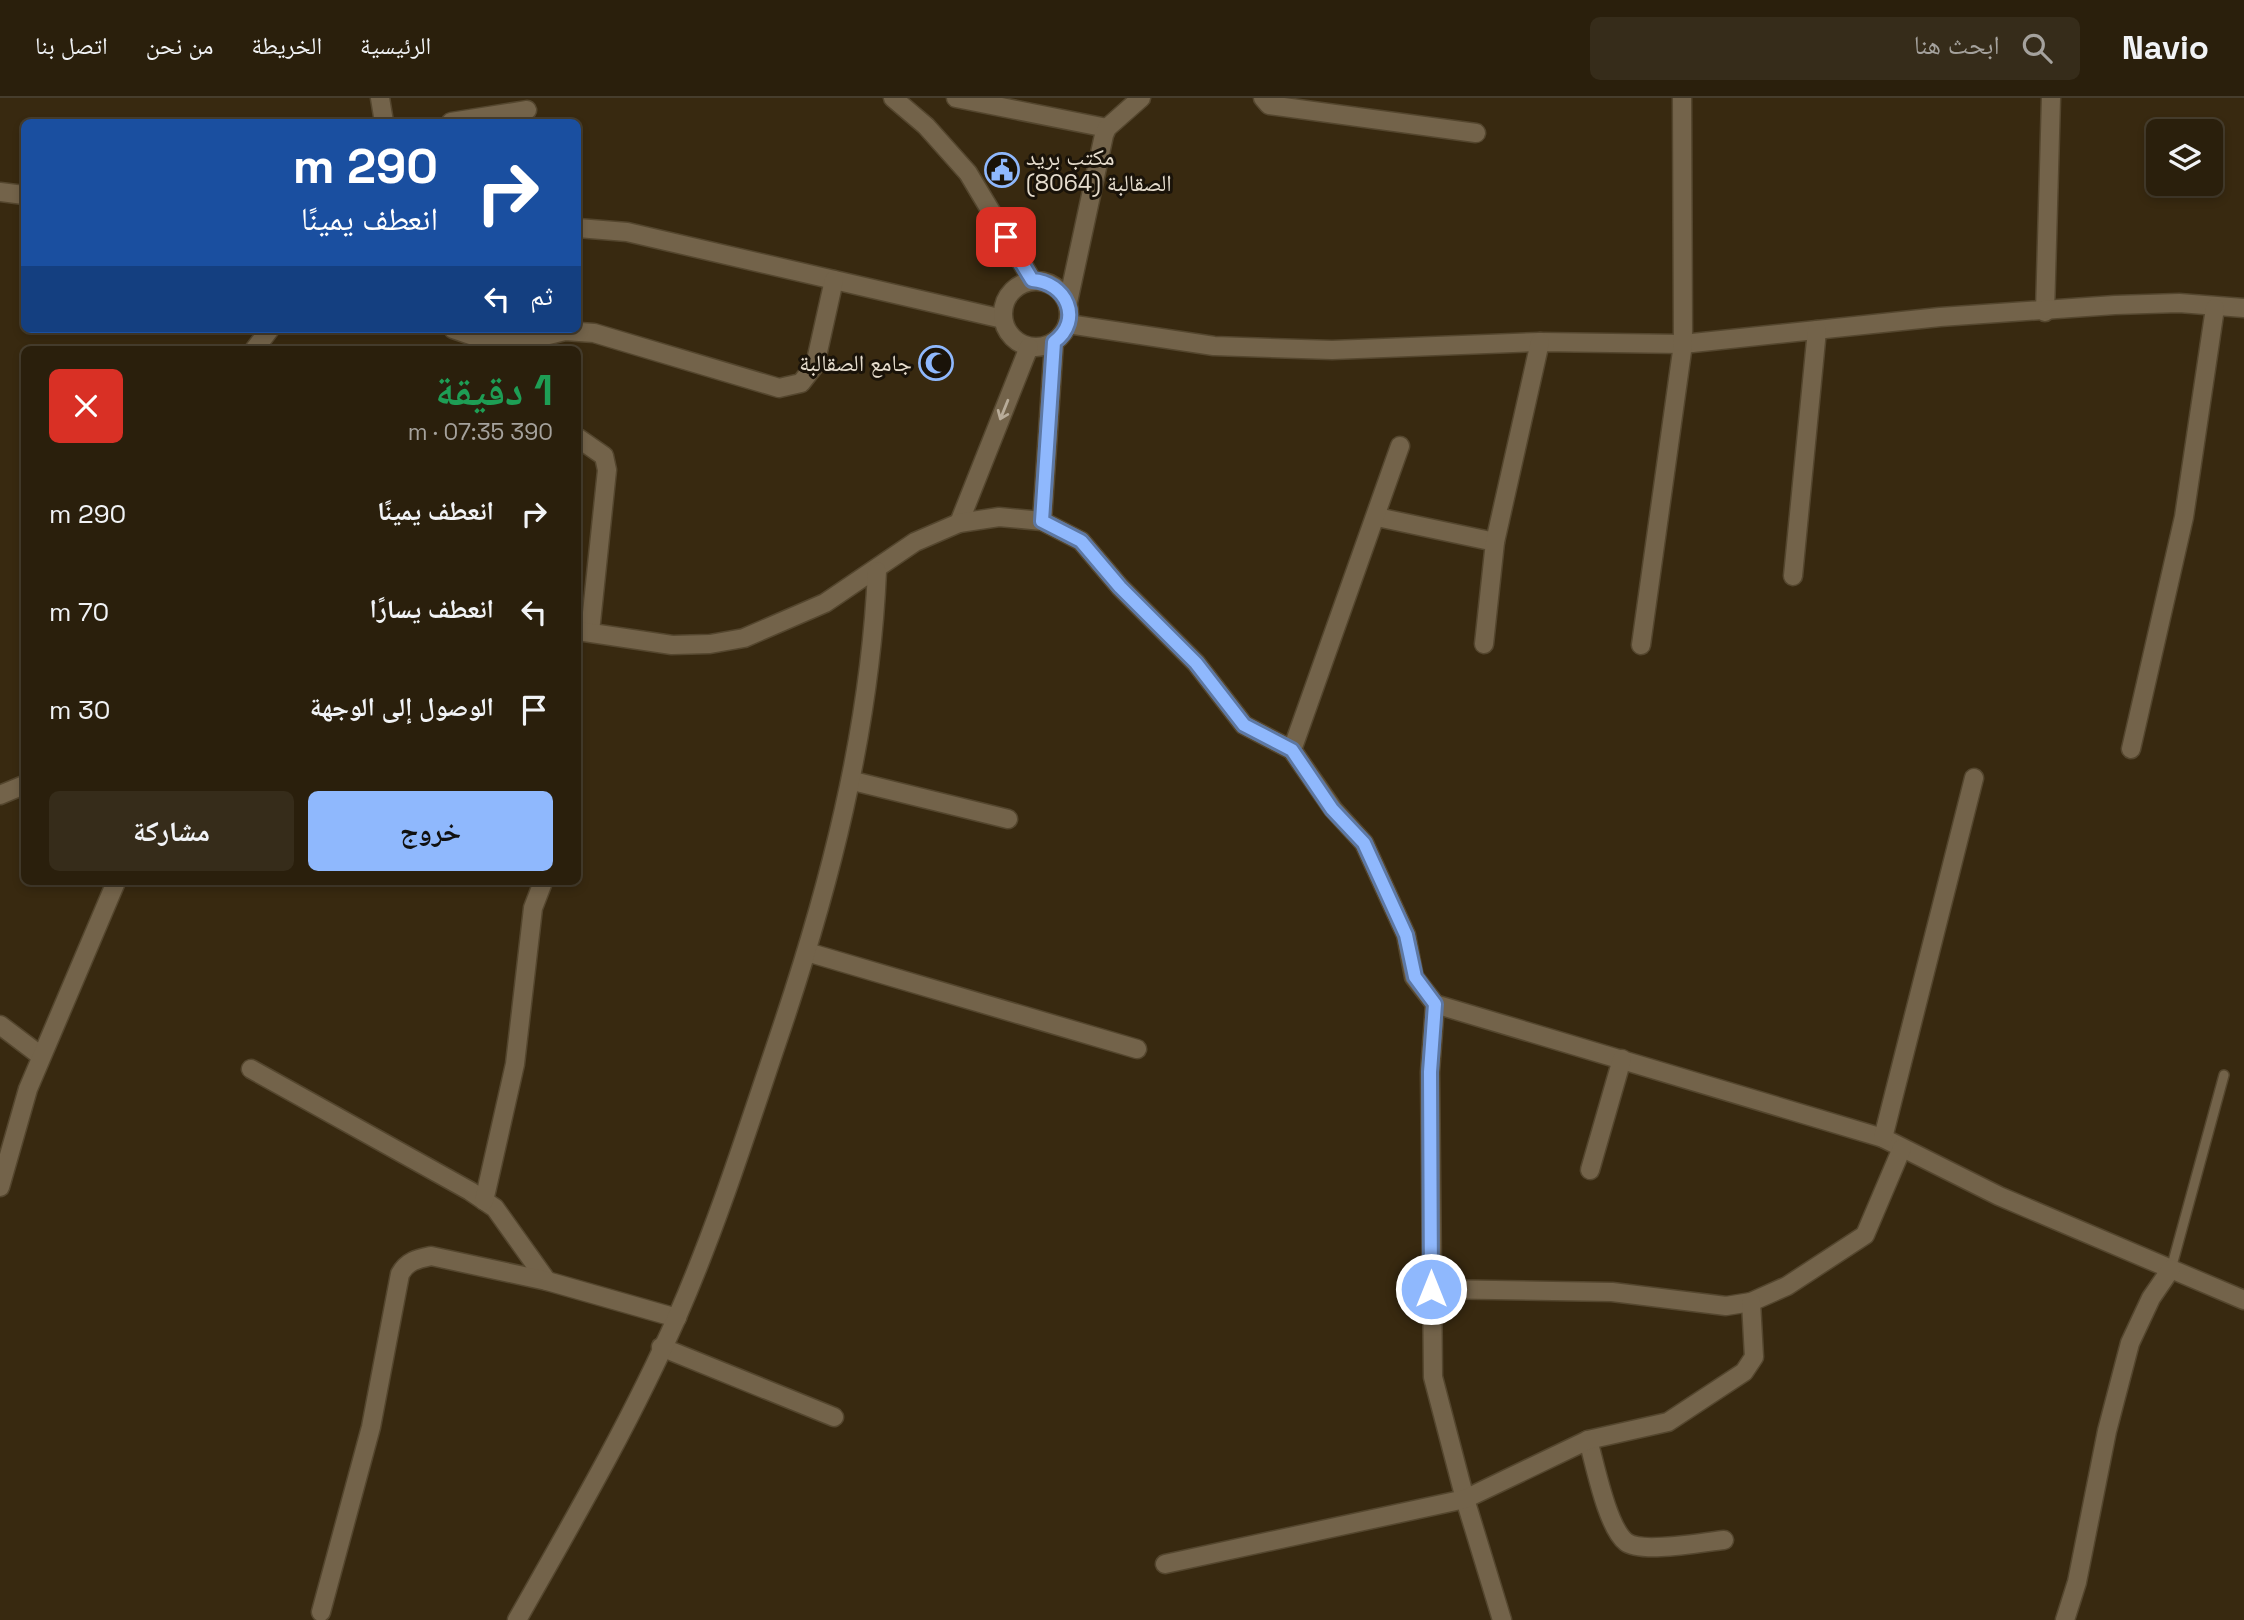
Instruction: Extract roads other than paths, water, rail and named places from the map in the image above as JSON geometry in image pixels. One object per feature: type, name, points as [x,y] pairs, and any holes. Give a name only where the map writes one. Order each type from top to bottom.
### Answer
[{"type":"street","points":[[380,98],[384,119]]},
{"type":"street","points":[[893,98],[926,126],[968,173],[1032,280]]},
{"type":"street","points":[[956,98],[1107,128]]},
{"type":"street","points":[[1042,521],[1054,342],[1068,324],[1068,302],[1107,128],[1140,98]]},
{"type":"street","points":[[1263,98],[1269,105],[1476,133]]},
{"type":"street","points":[[1641,645],[1684,344],[1682,98]]},
{"type":"street","points":[[2045,312],[2051,98]]},
{"type":"street","points":[[470,119],[527,110]]},
{"type":"street","points":[[0,192],[21,195]]},
{"type":"street","points":[[581,228],[627,232],[1003,319]]},
{"type":"street","points":[[581,332],[594,333],[779,388],[789,387],[801,383],[815,365],[834,280]]},
{"type":"street","points":[[1054,342],[1029,346],[1012,337],[1003,319],[1006,298],[1022,283],[1032,280],[1054,285],[1068,302]]},
{"type":"street","points":[[1068,324],[1214,346],[1332,350],[1540,342],[1684,344],[1940,317],[2179,303],[2215,308],[2244,308]]},
{"type":"street","points":[[2131,749],[2184,517],[2215,308]]},
{"type":"street","points":[[1793,576],[1817,330]]},
{"type":"street","points":[[465,333],[491,342],[520,342],[558,333]]},
{"type":"street","points":[[1483,644],[1495,542],[1540,342]]},
{"type":"street","points":[[959,523],[1029,346]]},
{"type":"street","points":[[581,440],[604,456],[607,470],[584,631],[672,645],[710,644],[744,638],[825,603],[877,571],[915,542],[959,523],[999,517],[1042,521],[1081,541],[1120,587],[1196,663],[1244,725],[1292,750],[1332,809],[1364,843],[1406,935],[1415,977],[1435,1004],[1883,1138],[1999,1196],[2244,1300]]},
{"type":"street","points":[[1292,750],[1400,446]]},
{"type":"street","points":[[1377,517],[1495,542]]},
{"type":"street","points":[[517,1620],[632,1413],[677,1318],[723,1199],[807,952],[853,781],[872,648],[877,571]]},
{"type":"street","points":[[1883,1138],[1974,778]]},
{"type":"street","points":[[853,781],[1008,819]]},
{"type":"street","points":[[0,795],[21,786]]},
{"type":"street","points":[[0,1187],[28,1089],[115,885]]},
{"type":"street","points":[[484,1201],[515,1064],[533,908],[542,885]]},
{"type":"street","points":[[807,952],[1138,1049]]},
{"type":"street","points":[[1435,1004],[1430,1072],[1433,1377],[1465,1499],[1502,1620]]},
{"type":"street","points":[[0,1024],[41,1056]]},
{"type":"street","points":[[1590,1170],[1622,1059]]},
{"type":"street","points":[[251,1069],[495,1208],[547,1281]]},
{"type":"street","points":[[1431,1289],[1612,1292],[1726,1306],[1751,1302],[1787,1286],[1866,1235],[1902,1148]]},
{"type":"street","points":[[321,1612],[371,1427],[400,1274],[404,1266],[416,1259],[431,1256],[547,1281],[677,1318]]},
{"type":"street","points":[[2065,1620],[2077,1582],[2107,1431],[2130,1343],[2151,1298],[2171,1269]]},
{"type":"street","points":[[1166,1564],[1465,1499],[1588,1440],[1668,1422],[1744,1372],[1754,1357],[1751,1302]]},
{"type":"street","points":[[661,1347],[834,1417]]},
{"type":"street","points":[[1588,1440],[1614,1525],[1627,1543],[1645,1548],[1724,1540]]},
{"type":"lane","points":[[2171,1269],[2224,1075]]},
{"type":"place","name":"مكتب بريد الصقالبة (8064)","points":[[1002,170]]},
{"type":"place","name":"جامع الصقالبة","points":[[936,363]]}]
